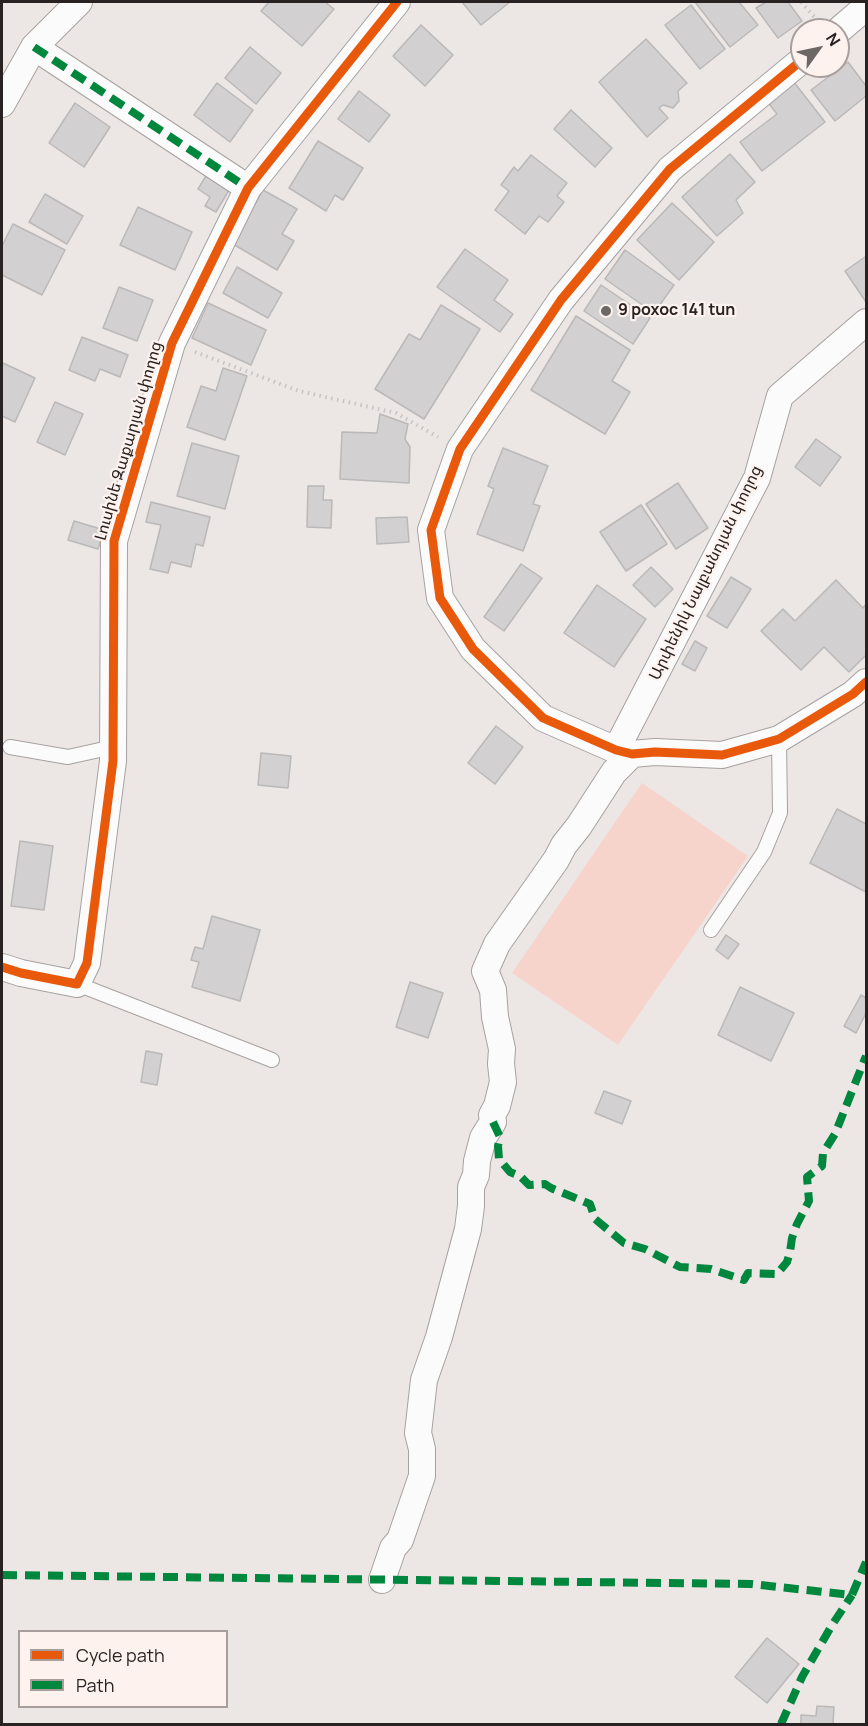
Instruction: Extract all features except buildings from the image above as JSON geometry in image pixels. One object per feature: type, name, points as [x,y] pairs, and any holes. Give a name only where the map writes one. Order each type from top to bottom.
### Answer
[{"type":"street","points":[[2,104],[34,47],[79,2]]},
{"type":"street","name":"Լուսինե Զաքարյան փողոց","points":[[77,984],[87,963],[113,761],[114,541],[172,343],[248,188],[397,2]]},
{"type":"street","points":[[847,18],[867,8]]},
{"type":"street","points":[[34,47],[248,188]]},
{"type":"street","points":[[790,70],[670,169],[561,300],[460,449],[431,530],[440,598],[472,649],[543,718],[624,752],[722,755],[779,739],[853,694],[867,682]]},
{"type":"street","name":"Արփենիկ Նալբանդյան փողոց","points":[[382,1580],[393,1548],[400,1540],[422,1476],[422,1449],[418,1433],[424,1380],[439,1337],[468,1229],[471,1187],[476,1175],[483,1138],[494,1122],[492,1116],[503,1082],[502,1050],[495,1017],[493,990],[485,971],[497,944],[614,772],[757,478],[780,396],[867,322]]},
{"type":"street","points":[[2,967],[77,984]]},
{"type":"lane","points":[[711,930],[764,852],[780,813],[779,739]]},
{"type":"lane","points":[[10,747],[68,757],[113,747]]},
{"type":"lane","points":[[77,984],[272,1060]]},
{"type":"path","points":[[801,2],[819,18]]},
{"type":"path","points":[[172,343],[298,391],[396,413],[460,449]]},
{"type":"shaded area","points":[[642,783],[748,856],[618,1045],[512,973]]},
{"type":"marked path","points":[[34,47],[248,188]]},
{"type":"marked path","points":[[493,1122],[500,1137],[499,1159],[510,1172],[520,1176],[529,1185],[545,1184],[590,1204],[595,1219],[624,1243],[645,1249],[680,1267],[711,1269],[744,1280],[748,1273],[777,1274],[787,1262],[797,1224],[809,1201],[807,1177],[822,1166],[823,1153],[835,1134],[866,1056]]},
{"type":"marked path","points":[[2,1575],[751,1584],[852,1595],[866,1562]]},
{"type":"marked path","points":[[781,1724],[802,1677],[852,1595]]},
{"type":"cycle path","points":[[2,967],[77,984],[87,963],[113,761],[114,541],[172,343],[248,188],[397,2]]},
{"type":"cycle path","points":[[790,70],[670,169],[561,300],[460,449],[431,530],[440,598],[473,649],[543,718],[616,750],[632,754],[655,752],[722,755],[779,739],[853,694],[866,682]]},
{"type":"place","name":"9 poxoc 141 tun","points":[[606,311]]}]
